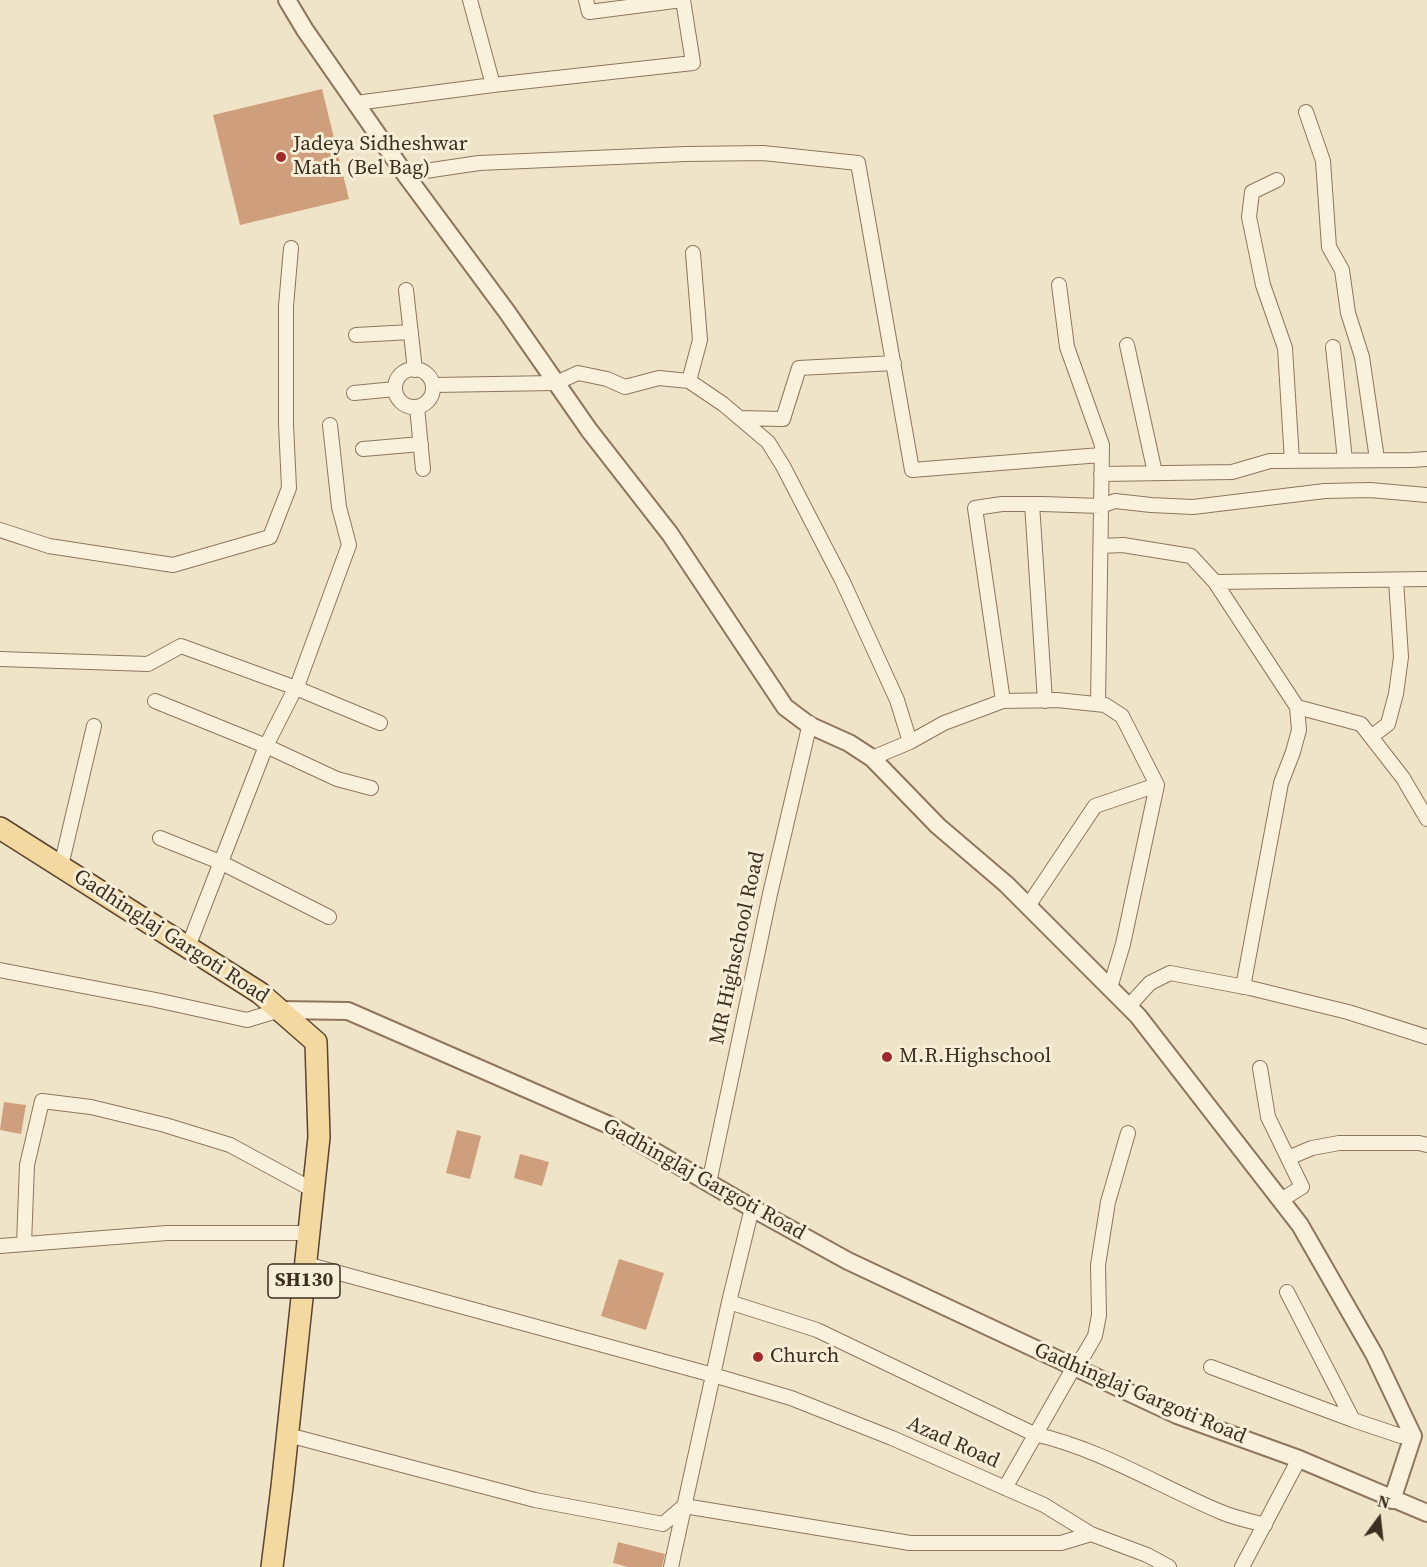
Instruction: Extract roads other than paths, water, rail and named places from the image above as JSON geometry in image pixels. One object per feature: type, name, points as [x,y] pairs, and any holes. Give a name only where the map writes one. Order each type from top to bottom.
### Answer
[{"type":"main road","name":"Gadhinglaj Gargoti Road","points":[[0,828],[260,993],[280,1010]]},
{"type":"main road","name":"SH130","points":[[273,1567],[319,1137],[316,1042],[280,1010]]},
{"type":"street","points":[[287,0],[405,174],[507,312],[589,429],[670,534],[785,707],[809,724],[849,743],[872,758],[938,826],[1006,884],[1129,1006],[1300,1225],[1374,1354],[1413,1436],[1392,1500]]},
{"type":"street","points":[[470,0],[493,85]]},
{"type":"street","points":[[356,104],[493,85],[693,63],[682,0],[588,12],[586,0]]},
{"type":"street","points":[[1306,112],[1323,161],[1329,248],[1342,270],[1348,313],[1362,357],[1377,459]]},
{"type":"street","points":[[405,174],[479,163],[685,154],[763,153],[858,163],[912,470],[1101,455]]},
{"type":"street","points":[[1277,180],[1252,192],[1249,216],[1263,285],[1285,348],[1292,460]]},
{"type":"street","points":[[0,530],[49,546],[173,565],[270,537],[289,488],[286,424],[286,317],[291,248]]},
{"type":"street","points":[[689,381],[700,340],[693,253]]},
{"type":"street","points":[[1059,285],[1067,346],[1101,445],[1098,704]]},
{"type":"street","points":[[406,290],[415,370]]},
{"type":"street","points":[[356,335],[411,332]]},
{"type":"street","points":[[1127,345],[1155,473]]},
{"type":"street","points":[[1333,347],[1345,460]]},
{"type":"street","points":[[740,418],[783,419],[799,368],[894,363]]},
{"type":"street","points":[[409,370],[415,370],[426,374],[433,385],[433,391],[428,401],[417,407],[411,407],[400,401],[395,389],[399,378],[409,370]]},
{"type":"street","points":[[433,385],[556,383],[578,373],[608,379],[625,387],[659,378],[689,381],[723,404],[768,442],[794,487],[843,582],[884,670],[897,700],[910,742]]},
{"type":"street","points":[[354,393],[395,389]]},
{"type":"street","points":[[417,407],[423,469]]},
{"type":"street","points":[[188,947],[266,746],[296,688],[349,545],[339,507],[330,425]]},
{"type":"street","points":[[363,449],[421,444]]},
{"type":"street","points":[[1101,474],[1232,472],[1270,461],[1427,459]]},
{"type":"street","points":[[1003,701],[975,508],[1002,504],[1101,507],[1115,501],[1193,507],[1325,491],[1370,490],[1427,495]]},
{"type":"street","points":[[1032,504],[1045,701]]},
{"type":"street","points":[[1101,546],[1123,545],[1191,556],[1215,582],[1297,707],[1299,730],[1281,783],[1243,987]]},
{"type":"street","points":[[1215,582],[1427,579]]},
{"type":"street","points":[[1371,737],[1388,724],[1396,694],[1401,657],[1396,580]]},
{"type":"street","points":[[0,658],[148,664],[181,646],[296,688],[380,723]]},
{"type":"street","points":[[872,758],[910,742],[944,723],[1003,701],[1057,700],[1106,705],[1122,716],[1157,785],[1123,944],[1110,988]]},
{"type":"street","points":[[155,701],[266,746],[337,779],[371,788]]},
{"type":"street","points":[[1297,707],[1361,724],[1403,778],[1427,819]]},
{"type":"street","name":"MR Highschool Road","points":[[709,1183],[770,894],[809,724]]},
{"type":"street","points":[[60,866],[94,726]]},
{"type":"street","points":[[1028,906],[1095,806],[1157,785]]},
{"type":"street","points":[[160,838],[220,862],[329,916]]},
{"type":"street","points":[[0,970],[247,1020],[280,1010]]},
{"type":"street","points":[[1129,1006],[1150,983],[1170,974],[1243,987],[1348,1012],[1427,1037]]},
{"type":"street","name":"Gadhinglaj Gargoti Road","points":[[280,1010],[348,1011],[609,1125],[848,1261],[1177,1415],[1299,1459],[1427,1513]]},
{"type":"street","points":[[1260,1068],[1268,1117],[1302,1187],[1281,1200]]},
{"type":"street","points":[[24,1244],[27,1166],[42,1101],[91,1107],[165,1125],[230,1145],[313,1190]]},
{"type":"street","points":[[1005,1488],[1074,1367],[1095,1336],[1099,1315],[1098,1265],[1108,1203],[1128,1133]]},
{"type":"street","points":[[1288,1158],[1312,1148],[1339,1143],[1419,1143],[1427,1145]]},
{"type":"street","points":[[671,1567],[752,1208]]},
{"type":"street","points":[[0,1246],[167,1233],[309,1233]]},
{"type":"street","name":"Azad Road","points":[[306,1264],[791,1398],[892,1438],[1044,1505],[1091,1534],[1147,1555],[1168,1567]]},
{"type":"street","points":[[1287,1292],[1353,1420]]},
{"type":"street","points":[[729,1302],[817,1330],[1035,1434],[1054,1438],[1110,1459],[1223,1513],[1265,1525]]},
{"type":"street","points":[[1211,1367],[1353,1420],[1401,1436],[1413,1436]]},
{"type":"street","points":[[288,1435],[536,1500],[663,1524],[684,1506],[910,1543],[1060,1543],[1091,1534]]},
{"type":"street","points":[[1242,1567],[1299,1459]]},
{"type":"place","name":"Jadeya Sidheshwar Math (Bel Bag)","points":[[281,157]]},
{"type":"place","name":"M.R.Highschool","points":[[887,1057]]},
{"type":"place","name":"Church","points":[[758,1357]]}]
